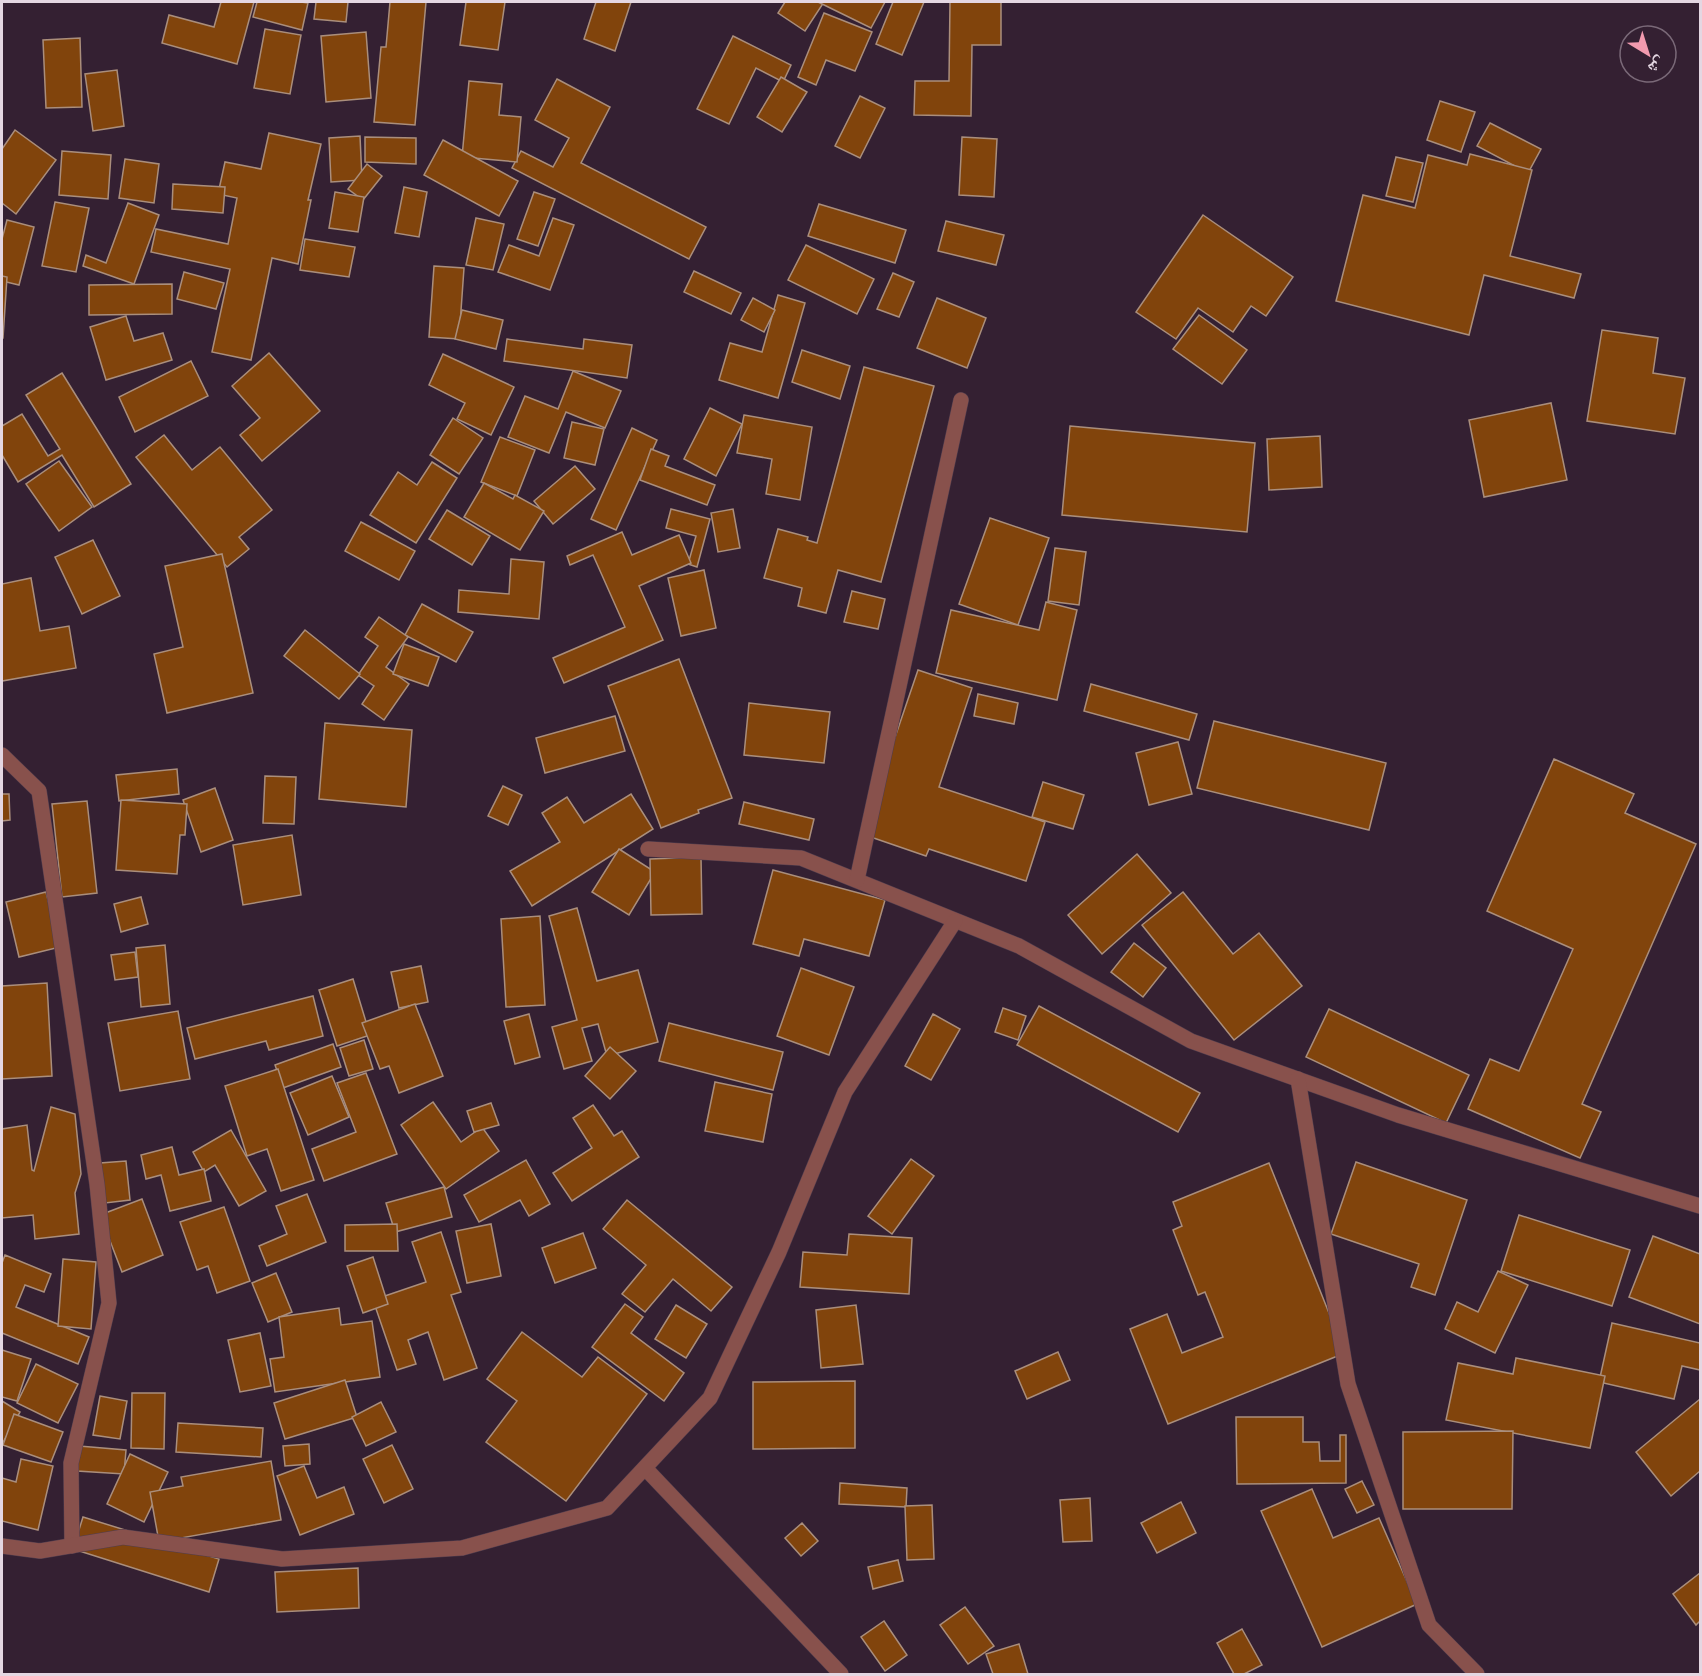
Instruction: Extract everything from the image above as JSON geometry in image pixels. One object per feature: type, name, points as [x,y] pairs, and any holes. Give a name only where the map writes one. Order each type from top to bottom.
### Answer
[{"type":"street","points":[[857,880],[962,400]]},
{"type":"street","points":[[2,755],[39,791],[98,1184],[109,1303],[71,1463],[72,1546]]},
{"type":"street","points":[[648,849],[801,858],[1019,946],[1191,1041],[1398,1115],[1701,1206]]},
{"type":"street","points":[[2,1546],[40,1551],[123,1537],[282,1559],[462,1548],[607,1508],[710,1398],[779,1252],[845,1092],[955,921]]},
{"type":"street","points":[[1298,1079],[1348,1384],[1429,1625],[1477,1674]]},
{"type":"street","points":[[645,1468],[841,1674]]},
{"type":"building","points":[[221,2],[254,2],[237,64],[162,43],[169,15],[214,27]]},
{"type":"building","points":[[257,2],[308,3],[302,30],[253,17]]},
{"type":"building","points":[[316,2],[348,2],[346,22],[314,19]]},
{"type":"building","points":[[390,2],[426,2],[415,125],[374,122],[381,47],[386,47]]},
{"type":"building","points":[[466,2],[505,2],[498,50],[460,45]]},
{"type":"building","points":[[596,2],[631,2],[615,51],[584,39]]},
{"type":"building","points":[[785,2],[824,2],[805,31],[778,13]]},
{"type":"building","points":[[818,2],[885,2],[871,28]]},
{"type":"building","points":[[893,2],[924,2],[902,55],[876,44]]},
{"type":"building","points":[[950,2],[1001,2],[1001,45],[972,45],[971,116],[914,115],[915,81],[949,81]]},
{"type":"building","points":[[824,13],[872,32],[855,71],[826,60],[816,85],[798,77]]},
{"type":"building","points":[[265,29],[301,35],[290,94],[254,88]]},
{"type":"building","points":[[366,32],[371,98],[326,102],[321,36]]},
{"type":"building","points":[[733,36],[791,65],[783,82],[756,68],[729,124],[697,109]]},
{"type":"building","points":[[80,38],[82,107],[46,108],[43,40]]},
{"type":"building","points":[[117,70],[124,126],[93,131],[85,74]]},
{"type":"building","points":[[781,77],[807,92],[782,132],[757,117]]},
{"type":"building","points":[[557,79],[610,107],[581,163],[706,227],[689,259],[512,168],[521,151],[553,167],[569,138],[535,120]]},
{"type":"building","points":[[469,81],[502,84],[499,115],[521,117],[517,162],[462,157]]},
{"type":"building","points":[[860,96],[885,108],[860,158],[835,146]]},
{"type":"building","points":[[1440,101],[1475,112],[1461,152],[1427,140]]},
{"type":"building","points":[[1490,123],[1541,149],[1528,173],[1477,146]]},
{"type":"building","points":[[15,130],[56,160],[16,214],[2,203],[2,149]]},
{"type":"building","points":[[269,133],[321,144],[308,200],[311,200],[298,264],[272,258],[251,360],[212,352],[230,269],[151,252],[156,229],[228,244],[237,198],[218,194],[225,162],[261,169]]},
{"type":"building","points":[[360,136],[362,180],[331,182],[329,138]]},
{"type":"building","points":[[365,137],[416,138],[416,164],[365,162]]},
{"type":"building","points":[[962,137],[997,139],[994,197],[959,195]]},
{"type":"building","points":[[443,140],[518,181],[499,216],[424,175]]},
{"type":"building","points":[[62,151],[111,155],[108,199],[59,195]]},
{"type":"building","points":[[1470,154],[1532,170],[1510,256],[1581,274],[1574,298],[1484,275],[1469,335],[1336,301],[1363,195],[1415,208],[1428,155],[1467,165]]},
{"type":"building","points":[[1396,157],[1423,163],[1413,202],[1386,196]]},
{"type":"building","points":[[125,159],[159,164],[154,203],[119,198]]},
{"type":"building","points":[[367,164],[382,176],[363,200],[348,189]]},
{"type":"building","points":[[173,184],[225,187],[223,213],[172,209]]},
{"type":"building","points":[[404,187],[427,192],[419,237],[395,233]]},
{"type":"building","points":[[335,192],[364,197],[358,232],[329,228]]},
{"type":"building","points":[[534,192],[555,199],[538,246],[517,239]]},
{"type":"building","points":[[55,202],[89,208],[76,272],[42,266]]},
{"type":"building","points":[[128,203],[159,215],[134,284],[83,266],[86,255],[106,263]]},
{"type":"building","points":[[819,204],[906,230],[895,263],[808,236]]},
{"type":"building","points":[[1203,215],[1293,277],[1266,316],[1251,306],[1233,332],[1198,308],[1176,339],[1136,312]]},
{"type":"building","points":[[476,218],[504,224],[493,270],[466,265]]},
{"type":"building","points":[[553,218],[574,225],[550,290],[498,272],[509,245],[539,256]]},
{"type":"building","points":[[7,220],[34,227],[19,285],[2,281],[2,239]]},
{"type":"building","points":[[946,221],[1004,235],[996,265],[938,251]]},
{"type":"building","points":[[305,239],[355,247],[349,277],[300,270]]},
{"type":"building","points":[[806,245],[874,279],[857,314],[788,280]]},
{"type":"building","points":[[434,266],[464,268],[459,339],[429,337]]},
{"type":"building","points":[[694,271],[741,293],[731,314],[684,292]]},
{"type":"building","points":[[184,272],[224,283],[216,309],[177,299]]},
{"type":"building","points":[[893,273],[914,282],[899,317],[877,309]]},
{"type":"building","points":[[2,276],[7,277],[3,338],[2,338]]},
{"type":"building","points":[[172,284],[172,314],[89,315],[89,285]]},
{"type":"building","points":[[778,295],[805,303],[778,398],[719,380],[730,343],[762,352]]},
{"type":"building","points":[[753,298],[775,310],[764,332],[741,320]]},
{"type":"building","points":[[937,298],[986,318],[967,368],[917,348]]},
{"type":"building","points":[[462,310],[503,320],[496,349],[455,339]]},
{"type":"building","points":[[1199,315],[1247,350],[1222,384],[1173,349]]},
{"type":"building","points":[[126,316],[134,341],[163,333],[172,360],[106,380],[90,327]]},
{"type":"building","points":[[1602,330],[1658,338],[1653,373],[1685,378],[1675,434],[1587,421]]},
{"type":"building","points":[[507,339],[583,349],[584,339],[632,345],[627,378],[504,361]]},
{"type":"building","points":[[802,350],[850,366],[840,399],[792,382]]},
{"type":"building","points":[[269,353],[320,411],[262,461],[240,435],[260,418],[232,386]]},
{"type":"building","points":[[443,354],[514,387],[491,435],[457,419],[465,403],[429,385]]},
{"type":"building","points":[[191,361],[208,396],[135,432],[119,397]]},
{"type":"building","points":[[864,367],[934,386],[881,582],[838,570],[826,613],[798,606],[802,588],[764,578],[778,529],[808,537],[807,540],[817,543]]},
{"type":"building","points":[[573,371],[621,391],[605,428],[566,412],[549,453],[508,437],[525,396],[558,409]]},
{"type":"building","points":[[62,373],[131,484],[94,507],[62,455],[18,482],[2,455],[2,426],[22,414],[48,456],[60,449],[26,395]]},
{"type":"building","points":[[1551,403],[1567,480],[1484,497],[1469,420]]},
{"type":"building","points":[[710,408],[742,424],[716,476],[684,459]]},
{"type":"building","points":[[744,415],[812,427],[800,500],[766,494],[772,459],[737,453]]},
{"type":"building","points":[[453,418],[483,438],[459,474],[430,455]]},
{"type":"building","points":[[572,422],[604,429],[595,465],[564,458]]},
{"type":"building","points":[[1070,426],[1255,443],[1247,532],[1062,515]]},
{"type":"building","points":[[632,428],[657,440],[616,530],[591,519]]},
{"type":"building","points":[[164,435],[192,470],[220,447],[272,510],[239,537],[249,549],[227,567],[136,457]]},
{"type":"building","points":[[1320,436],[1322,487],[1269,490],[1267,439]]},
{"type":"building","points":[[500,437],[535,450],[517,496],[481,482]]},
{"type":"building","points":[[651,449],[669,456],[665,466],[715,485],[707,505],[640,480]]},
{"type":"building","points":[[59,461],[92,507],[59,531],[26,484]]},
{"type":"building","points":[[432,462],[457,478],[416,543],[370,515],[398,472],[417,485]]},
{"type":"building","points":[[575,466],[595,489],[553,524],[534,501]]},
{"type":"building","points":[[484,483],[513,499],[515,495],[544,511],[520,550],[464,517]]},
{"type":"building","points":[[671,509],[710,519],[697,567],[688,564],[696,536],[666,528]]},
{"type":"building","points":[[733,509],[740,548],[718,552],[711,513]]},
{"type":"building","points":[[447,510],[490,536],[472,565],[429,539]]},
{"type":"building","points":[[990,518],[1049,538],[1018,625],[959,604]]},
{"type":"building","points":[[361,522],[415,551],[399,580],[345,551]]},
{"type":"building","points":[[622,532],[632,555],[679,535],[691,563],[639,586],[663,640],[564,683],[553,658],[625,627],[593,555],[570,565],[567,556]]},
{"type":"building","points":[[93,540],[120,596],[82,614],[55,557]]},
{"type":"building","points":[[1055,548],[1086,552],[1079,605],[1048,601]]},
{"type":"building","points":[[222,554],[253,693],[167,713],[154,654],[183,647],[165,566]]},
{"type":"building","points":[[511,559],[544,562],[539,619],[458,612],[459,590],[509,594]]},
{"type":"building","points":[[704,570],[716,628],[681,636],[668,578]]},
{"type":"building","points":[[31,578],[40,631],[69,626],[76,668],[2,681],[2,584]]},
{"type":"building","points":[[852,591],[885,599],[878,629],[844,622]]},
{"type":"building","points":[[1046,602],[1077,610],[1057,700],[936,673],[951,610],[1039,630]]},
{"type":"building","points":[[422,604],[473,632],[456,662],[405,635]]},
{"type":"building","points":[[379,617],[408,637],[386,667],[409,684],[384,720],[362,704],[374,686],[358,675],[378,646],[365,637]]},
{"type":"building","points":[[305,630],[360,674],[339,699],[284,656]]},
{"type":"building","points":[[404,644],[439,657],[428,686],[393,674]]},
{"type":"building","points":[[679,659],[732,798],[698,810],[699,813],[661,828],[608,686]]},
{"type":"building","points":[[918,670],[972,688],[939,787],[1045,822],[1026,881],[929,849],[926,856],[862,834]]},
{"type":"building","points":[[1091,684],[1197,714],[1189,740],[1084,711]]},
{"type":"building","points":[[978,694],[1018,703],[1014,724],[974,716]]},
{"type":"building","points":[[749,703],[830,712],[824,763],[744,755]]},
{"type":"building","points":[[615,716],[625,751],[545,773],[536,738]]},
{"type":"building","points":[[1214,721],[1386,763],[1369,830],[1197,788]]},
{"type":"building","points":[[325,723],[412,730],[406,807],[319,799]]},
{"type":"building","points":[[1178,742],[1192,794],[1149,805],[1136,753]]},
{"type":"building","points":[[1554,759],[1634,794],[1625,813],[1696,844],[1582,1104],[1601,1112],[1580,1158],[1468,1109],[1490,1059],[1519,1071],[1573,949],[1487,911]]},
{"type":"building","points":[[177,769],[179,794],[119,801],[116,775]]},
{"type":"building","points":[[265,776],[296,777],[294,824],[263,823]]},
{"type":"building","points":[[1043,782],[1084,795],[1073,829],[1032,817]]},
{"type":"building","points":[[503,786],[522,795],[508,825],[488,816]]},
{"type":"building","points":[[215,788],[233,840],[201,852],[183,800]]},
{"type":"building","points":[[2,794],[9,794],[10,820],[2,821]]},
{"type":"building","points":[[631,794],[653,829],[532,906],[510,871],[560,842],[542,813],[567,797],[584,823]]},
{"type":"building","points":[[121,800],[187,804],[185,835],[180,835],[177,874],[116,870]]},
{"type":"building","points":[[87,801],[97,893],[62,897],[52,804]]},
{"type":"building","points":[[744,802],[814,819],[809,840],[739,824]]},
{"type":"building","points":[[292,835],[301,895],[243,905],[233,845]]},
{"type":"building","points":[[619,849],[655,872],[629,915],[592,892]]},
{"type":"building","points":[[1137,854],[1171,893],[1102,954],[1068,915]]},
{"type":"building","points":[[701,857],[702,914],[651,915],[650,859]]},
{"type":"building","points":[[773,870],[885,900],[869,956],[804,939],[799,956],[753,944]]},
{"type":"building","points":[[46,892],[60,947],[19,957],[6,902]]},
{"type":"building","points":[[1183,892],[1233,954],[1259,933],[1302,986],[1234,1040],[1142,925]]},
{"type":"building","points":[[141,897],[148,924],[121,932],[114,904]]},
{"type":"building","points":[[577,908],[597,981],[638,970],[658,1042],[607,1056],[598,1024],[582,1028],[592,1061],[564,1069],[552,1027],[577,1020],[549,916]]},
{"type":"building","points":[[540,916],[545,1005],[506,1007],[501,919]]},
{"type":"building","points":[[1134,943],[1166,968],[1143,997],[1111,972]]},
{"type":"building","points":[[165,945],[170,1004],[141,1007],[136,948]]},
{"type":"building","points":[[135,952],[138,977],[115,980],[111,955]]},
{"type":"building","points":[[421,966],[428,1002],[399,1008],[391,972]]},
{"type":"building","points":[[801,968],[854,987],[829,1055],[777,1036]]},
{"type":"building","points":[[353,979],[370,1035],[337,1046],[319,990]]},
{"type":"building","points":[[47,983],[52,1076],[2,1079],[2,986]]},
{"type":"building","points":[[313,996],[323,1036],[269,1050],[266,1041],[195,1059],[187,1028]]},
{"type":"building","points":[[415,1004],[443,1076],[399,1093],[389,1066],[380,1069],[362,1023]]},
{"type":"building","points":[[1039,1006],[1200,1093],[1178,1132],[1017,1045]]},
{"type":"building","points":[[1003,1008],[1026,1016],[1018,1040],[995,1032]]},
{"type":"building","points":[[1329,1009],[1469,1075],[1446,1123],[1306,1057]]},
{"type":"building","points":[[178,1011],[190,1079],[120,1091],[108,1023]]},
{"type":"building","points":[[529,1014],[540,1057],[515,1064],[504,1021]]},
{"type":"building","points":[[933,1014],[960,1029],[931,1080],[905,1066]]},
{"type":"building","points":[[669,1023],[783,1052],[773,1090],[659,1061]]},
{"type":"building","points":[[364,1040],[373,1069],[349,1076],[340,1048]]},
{"type":"building","points":[[333,1044],[341,1067],[283,1088],[275,1065]]},
{"type":"building","points":[[610,1047],[636,1071],[610,1099],[585,1076]]},
{"type":"building","points":[[278,1069],[314,1180],[281,1191],[267,1149],[247,1156],[225,1086]]},
{"type":"building","points":[[366,1073],[397,1154],[324,1181],[312,1149],[356,1132],[337,1083]]},
{"type":"building","points":[[332,1076],[349,1117],[308,1135],[290,1093]]},
{"type":"building","points":[[715,1082],[772,1094],[763,1142],[705,1131]]},
{"type":"building","points":[[433,1102],[461,1142],[482,1127],[499,1151],[446,1189],[401,1125]]},
{"type":"building","points":[[491,1103],[499,1125],[474,1132],[467,1111]]},
{"type":"building","points":[[593,1105],[614,1136],[622,1131],[639,1157],[572,1201],[553,1173],[592,1148],[573,1118]]},
{"type":"building","points":[[51,1107],[75,1114],[81,1174],[75,1193],[79,1234],[35,1239],[33,1215],[2,1218],[2,1129],[27,1125],[32,1170],[34,1171]]},
{"type":"building","points":[[231,1130],[266,1191],[239,1206],[215,1165],[204,1172],[193,1152]]},
{"type":"building","points":[[172,1147],[179,1175],[204,1169],[211,1201],[170,1211],[161,1175],[146,1179],[141,1155]]},
{"type":"building","points":[[911,1159],[934,1176],[892,1234],[868,1216]]},
{"type":"building","points":[[526,1160],[550,1204],[529,1216],[520,1200],[479,1222],[464,1195]]},
{"type":"building","points":[[126,1161],[130,1200],[105,1203],[100,1163]]},
{"type":"building","points":[[1356,1162],[1467,1200],[1435,1295],[1411,1287],[1419,1264],[1331,1234]]},
{"type":"building","points":[[1269,1163],[1345,1353],[1168,1424],[1130,1329],[1167,1314],[1182,1353],[1223,1337],[1205,1292],[1198,1295],[1173,1230],[1182,1226],[1173,1202]]},
{"type":"building","points":[[444,1187],[452,1217],[395,1232],[386,1203]]},
{"type":"building","points":[[307,1194],[326,1242],[267,1266],[259,1246],[287,1234],[276,1206]]},
{"type":"building","points":[[142,1199],[163,1255],[122,1272],[100,1215]]},
{"type":"building","points":[[627,1200],[732,1287],[711,1311],[673,1279],[645,1312],[622,1294],[646,1265],[603,1229]]},
{"type":"building","points":[[224,1207],[250,1281],[217,1293],[208,1266],[197,1270],[180,1222]]},
{"type":"building","points":[[1519,1215],[1630,1250],[1612,1306],[1501,1271]]},
{"type":"building","points":[[397,1224],[398,1251],[345,1251],[345,1225]]},
{"type":"building","points":[[491,1224],[501,1276],[467,1283],[456,1231]]},
{"type":"building","points":[[441,1232],[461,1292],[451,1295],[477,1368],[444,1380],[428,1332],[408,1340],[416,1364],[397,1370],[373,1300],[426,1282],[412,1242]]},
{"type":"building","points":[[583,1233],[596,1268],[555,1283],[542,1248]]},
{"type":"building","points":[[849,1234],[912,1238],[909,1294],[800,1287],[803,1252],[847,1255]]},
{"type":"building","points":[[1653,1236],[1700,1254],[1700,1324],[1629,1297]]},
{"type":"building","points":[[5,1255],[51,1274],[44,1292],[25,1285],[16,1307],[89,1337],[78,1364],[2,1333],[2,1263]]},
{"type":"building","points":[[373,1257],[388,1304],[363,1313],[347,1266]]},
{"type":"building","points":[[63,1259],[96,1262],[91,1329],[58,1326]]},
{"type":"building","points":[[1498,1271],[1528,1285],[1495,1353],[1445,1329],[1457,1302],[1478,1312]]},
{"type":"building","points":[[276,1273],[292,1312],[268,1322],[252,1283]]},
{"type":"building","points":[[625,1304],[643,1317],[631,1333],[684,1373],[664,1401],[592,1347]]},
{"type":"building","points":[[676,1305],[707,1324],[686,1358],[655,1339]]},
{"type":"building","points":[[856,1305],[863,1364],[821,1368],[816,1310]]},
{"type":"building","points":[[339,1308],[341,1325],[372,1321],[380,1377],[275,1392],[270,1359],[284,1357],[279,1317]]},
{"type":"building","points":[[1612,1323],[1700,1343],[1700,1370],[1682,1366],[1674,1399],[1599,1382]]},
{"type":"building","points":[[522,1332],[582,1377],[598,1357],[647,1394],[566,1501],[486,1442],[517,1401],[487,1379]]},
{"type":"building","points":[[260,1333],[271,1386],[240,1392],[228,1340]]},
{"type":"building","points":[[2,1350],[31,1359],[17,1401],[2,1397]]},
{"type":"building","points":[[1058,1352],[1070,1380],[1027,1399],[1015,1371]]},
{"type":"building","points":[[1516,1358],[1605,1376],[1590,1448],[1446,1420],[1458,1363],[1513,1374]]},
{"type":"building","points":[[36,1364],[78,1384],[58,1423],[17,1403]]},
{"type":"building","points":[[345,1380],[357,1417],[285,1439],[274,1403]]},
{"type":"building","points":[[855,1381],[855,1448],[753,1449],[753,1382]]},
{"type":"building","points":[[132,1393],[165,1393],[164,1449],[131,1448]]},
{"type":"building","points":[[100,1396],[127,1401],[120,1439],[93,1435]]},
{"type":"building","points":[[1700,1399],[1700,1471],[1671,1496],[1636,1452]]},
{"type":"building","points":[[2,1401],[20,1412],[2,1444]]},
{"type":"building","points":[[381,1402],[396,1432],[366,1446],[352,1417]]},
{"type":"building","points":[[14,1414],[63,1432],[51,1462],[3,1445]]},
{"type":"building","points":[[1236,1417],[1303,1417],[1303,1442],[1319,1442],[1320,1461],[1340,1461],[1340,1435],[1346,1435],[1346,1483],[1237,1484]]},
{"type":"building","points":[[178,1423],[263,1428],[261,1457],[176,1452]]},
{"type":"building","points":[[1513,1431],[1512,1509],[1403,1509],[1403,1432]]},
{"type":"building","points":[[309,1444],[310,1464],[285,1466],[283,1446]]},
{"type":"building","points":[[392,1445],[413,1489],[384,1503],[363,1459]]},
{"type":"building","points":[[79,1446],[126,1450],[124,1474],[77,1471]]},
{"type":"building","points":[[130,1454],[168,1472],[144,1522],[107,1504]]},
{"type":"building","points":[[21,1459],[53,1466],[38,1530],[2,1521],[2,1478],[16,1482]]},
{"type":"building","points":[[271,1461],[281,1520],[159,1542],[150,1492],[183,1486],[181,1477]]},
{"type":"building","points":[[304,1466],[317,1498],[344,1487],[354,1514],[300,1535],[277,1476]]},
{"type":"building","points":[[1362,1481],[1374,1505],[1357,1513],[1345,1489]]},
{"type":"building","points":[[840,1483],[907,1488],[906,1507],[839,1504]]},
{"type":"building","points":[[1312,1489],[1333,1538],[1379,1518],[1417,1604],[1322,1647],[1261,1511]]},
{"type":"building","points":[[1090,1498],[1092,1541],[1063,1542],[1060,1500]]},
{"type":"building","points":[[1181,1502],[1196,1533],[1157,1553],[1141,1523]]},
{"type":"building","points":[[932,1505],[934,1559],[907,1560],[905,1506]]},
{"type":"building","points":[[83,1517],[219,1559],[209,1592],[73,1549]]},
{"type":"building","points":[[802,1523],[818,1541],[801,1556],[785,1538]]},
{"type":"building","points":[[898,1560],[903,1581],[873,1589],[868,1567]]},
{"type":"building","points":[[358,1568],[359,1608],[277,1612],[275,1572]]},
{"type":"building","points":[[1700,1573],[1700,1621],[1696,1625],[1673,1594]]},
{"type":"building","points":[[965,1607],[994,1646],[968,1664],[940,1625]]},
{"type":"building","points":[[884,1621],[907,1655],[885,1671],[861,1637]]},
{"type":"building","points":[[1242,1629],[1262,1665],[1244,1674],[1234,1674],[1217,1643]]},
{"type":"building","points":[[1019,1644],[1028,1674],[993,1674],[986,1654]]}]
